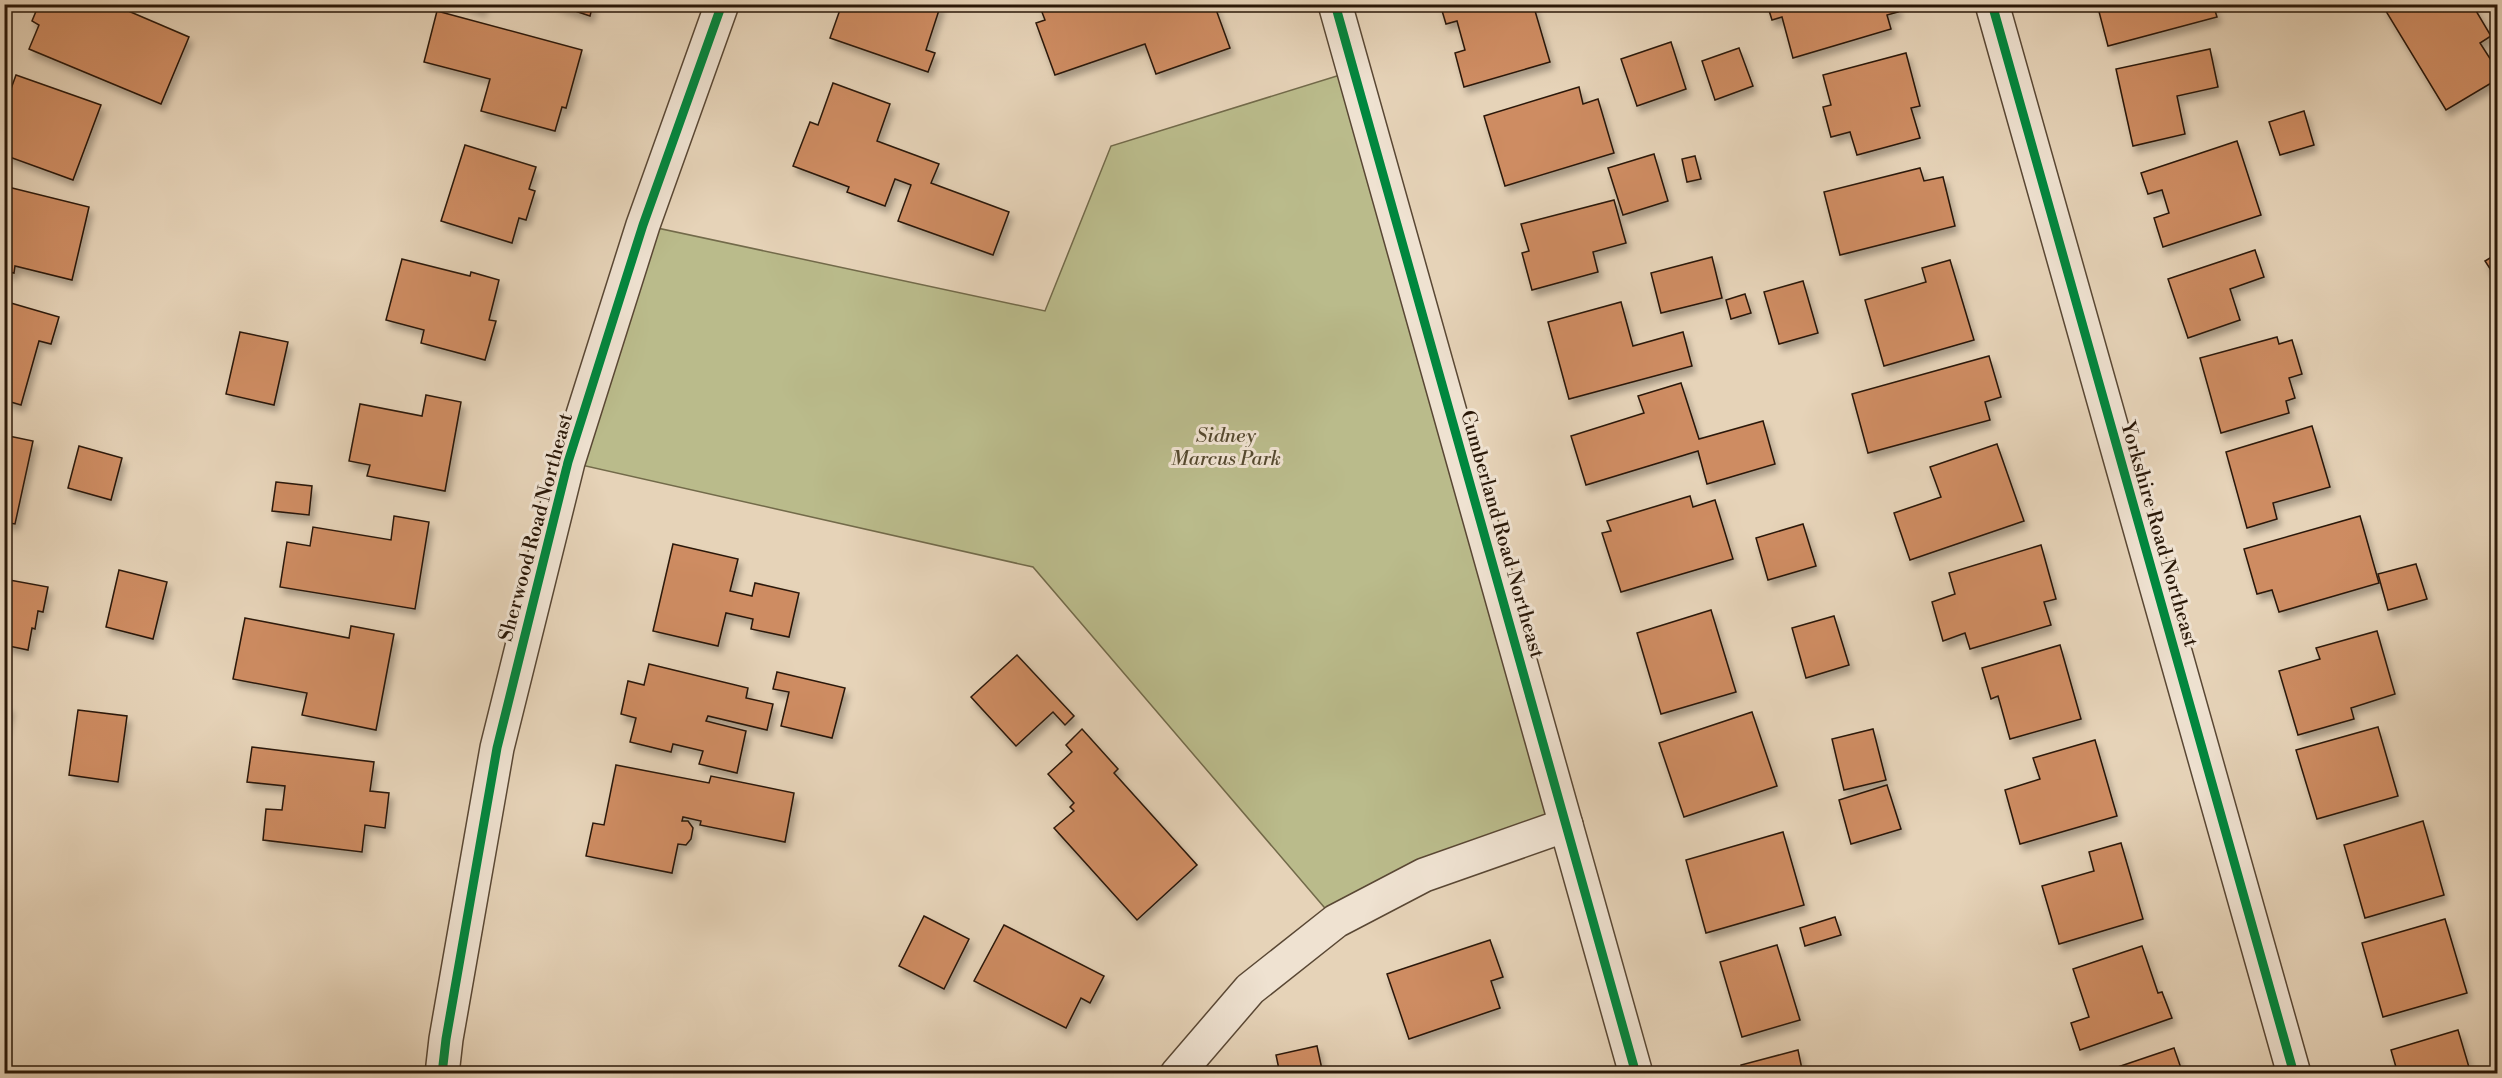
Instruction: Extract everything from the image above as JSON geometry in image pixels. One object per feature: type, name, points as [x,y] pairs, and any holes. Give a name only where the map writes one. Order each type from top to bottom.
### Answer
[{"type":"street","name":"Sherwood Road Northeast","points":[[442,1074],[497,748],[568,462],[643,225],[722,4]]},
{"type":"street","name":"Cumberland Road Northeast","points":[[1335,4],[1636,1074]]},
{"type":"street","name":"Yorkshire Road Northeast","points":[[1992,4],[2294,1074]]},
{"type":"street","points":[[1177,1074],[1250,989],[1336,921],[1424,875],[1566,825]]},
{"type":"green space","name":"Sidney Marcus Park","points":[[1353,71],[1566,825],[1336,921],[1033,567],[568,462],[643,225],[1045,311],[1111,146]]},
{"type":"building","points":[[39,4],[112,4],[189,37],[161,104],[29,49],[39,25],[32,21]]},
{"type":"building","points":[[462,4],[484,4],[482,10]]},
{"type":"building","points":[[554,4],[593,4],[590,16]]},
{"type":"building","points":[[842,4],[941,4],[926,50],[935,53],[928,72],[830,38]]},
{"type":"building","points":[[1048,4],[1214,4],[1230,48],[1156,74],[1145,44],[1055,75],[1036,23],[1045,20],[1040,7]]},
{"type":"building","points":[[1440,4],[1533,4],[1550,62],[1464,87],[1455,53],[1465,50],[1457,21],[1446,24]]},
{"type":"building","points":[[1767,4],[1896,4],[1898,12],[1887,15],[1891,29],[1793,58],[1782,17],[1772,20]]},
{"type":"building","points":[[2097,4],[2213,4],[2217,17],[2108,46]]},
{"type":"building","points":[[2389,4],[2472,4],[2491,36],[2480,43],[2498,71],[2498,79],[2446,110],[2384,8]]},
{"type":"building","points":[[437,11],[582,50],[566,108],[562,107],[555,131],[481,111],[490,79],[424,62]]},
{"type":"building","points":[[1671,42],[1686,89],[1637,106],[1621,59]]},
{"type":"building","points":[[1739,48],[1753,86],[1715,100],[1702,61]]},
{"type":"building","points":[[2210,49],[2218,87],[2177,96],[2185,134],[2133,146],[2116,69]]},
{"type":"building","points":[[1906,53],[1920,106],[1911,108],[1920,138],[1857,155],[1850,132],[1831,137],[1823,107],[1831,105],[1823,75]]},
{"type":"building","points":[[16,75],[101,105],[73,180],[4,155],[4,108]]},
{"type":"building","points":[[833,83],[890,104],[877,141],[939,164],[931,183],[1009,212],[993,255],[898,221],[911,185],[895,179],[885,206],[847,192],[849,187],[793,166],[810,122],[818,125]]},
{"type":"building","points":[[1579,87],[1583,104],[1598,99],[1614,153],[1505,186],[1484,116]]},
{"type":"building","points":[[2304,111],[2314,145],[2280,155],[2269,122]]},
{"type":"building","points":[[2237,141],[2261,215],[2163,247],[2154,218],[2169,213],[2162,190],[2148,194],[2141,173]]},
{"type":"building","points":[[465,145],[536,167],[529,189],[535,191],[526,220],[519,218],[512,243],[441,221]]},
{"type":"building","points":[[1654,154],[1668,201],[1623,215],[1608,168]]},
{"type":"building","points":[[1695,156],[1701,179],[1687,182],[1682,159]]},
{"type":"building","points":[[1920,168],[1924,181],[1943,177],[1955,226],[1840,255],[1824,192]]},
{"type":"building","points":[[4,186],[89,207],[72,280],[15,266],[14,273],[4,271]]},
{"type":"building","points":[[1614,200],[1626,243],[1593,252],[1598,272],[1532,290],[1522,253],[1529,251],[1521,224]]},
{"type":"building","points":[[2255,250],[2264,277],[2230,289],[2240,320],[2188,338],[2168,279]]},
{"type":"building","points":[[2498,253],[2498,281],[2485,261]]},
{"type":"building","points":[[1712,257],[1722,298],[1661,313],[1651,273]]},
{"type":"building","points":[[402,259],[470,276],[471,272],[499,280],[489,320],[496,321],[485,360],[421,343],[424,330],[386,320]]},
{"type":"building","points":[[1950,260],[1974,340],[1884,366],[1865,300],[1926,282],[1922,268]]},
{"type":"building","points":[[1803,281],[1818,333],[1779,344],[1764,292]]},
{"type":"building","points":[[1745,294],[1751,313],[1731,319],[1726,300]]},
{"type":"building","points":[[4,301],[59,317],[51,344],[39,341],[21,405],[4,400]]},
{"type":"building","points":[[1621,302],[1633,346],[1683,332],[1692,366],[1569,399],[1548,322]]},
{"type":"building","points":[[240,332],[288,342],[274,405],[226,394]]},
{"type":"building","points":[[2277,337],[2279,344],[2292,340],[2302,374],[2289,378],[2295,398],[2286,401],[2289,413],[2221,433],[2200,358]]},
{"type":"building","points":[[1989,356],[2001,397],[1985,402],[1990,420],[1868,453],[1852,394]]},
{"type":"building","points":[[1681,383],[1699,439],[1763,421],[1775,464],[1707,484],[1698,451],[1586,485],[1571,436],[1644,413],[1638,396]]},
{"type":"building","points":[[426,395],[461,402],[445,491],[367,476],[370,465],[349,461],[360,404],[422,416]]},
{"type":"building","points":[[2312,426],[2330,487],[2273,503],[2277,519],[2247,528],[2226,452]]},
{"type":"building","points":[[4,435],[33,441],[15,524],[4,522]]},
{"type":"building","points":[[1997,444],[2024,521],[1910,560],[1894,513],[1941,497],[1930,467]]},
{"type":"building","points":[[79,446],[122,458],[111,500],[68,488]]},
{"type":"building","points":[[276,482],[312,486],[309,515],[272,511]]},
{"type":"building","points":[[1690,496],[1693,507],[1715,500],[1733,559],[1621,592],[1602,533],[1611,531],[1607,521]]},
{"type":"building","points":[[394,516],[429,522],[415,609],[280,587],[287,542],[310,546],[313,527],[391,540]]},
{"type":"building","points":[[2360,516],[2379,583],[2279,612],[2272,590],[2257,594],[2244,549]]},
{"type":"building","points":[[1803,524],[1816,566],[1768,580],[1756,538]]},
{"type":"building","points":[[673,544],[738,559],[730,591],[752,596],[755,583],[799,593],[789,637],[751,629],[753,619],[726,613],[718,646],[653,631]]},
{"type":"building","points":[[2041,545],[2056,599],[2044,602],[2051,625],[1970,649],[1965,633],[1943,641],[1932,602],[1955,594],[1949,573]]},
{"type":"building","points":[[2416,564],[2427,599],[2388,610],[2378,574]]},
{"type":"building","points":[[119,570],[167,582],[153,639],[106,627]]},
{"type":"building","points":[[4,579],[48,587],[43,612],[38,611],[35,629],[32,628],[28,650],[4,645]]},
{"type":"building","points":[[1711,610],[1736,692],[1661,714],[1637,633]]},
{"type":"building","points":[[1834,616],[1849,665],[1806,678],[1792,628]]},
{"type":"building","points":[[245,618],[349,638],[351,626],[394,634],[376,730],[302,715],[307,693],[233,679]]},
{"type":"building","points":[[2377,631],[2395,694],[2351,708],[2354,719],[2298,735],[2279,671],[2320,659],[2316,648]]},
{"type":"building","points":[[2060,645],[2081,719],[2010,739],[1998,696],[1991,699],[1982,668]]},
{"type":"building","points":[[1017,655],[1074,716],[1065,725],[1053,712],[1016,746],[971,697]]},
{"type":"building","points":[[649,664],[748,688],[746,698],[773,704],[767,730],[708,716],[706,721],[746,731],[737,773],[699,764],[703,751],[673,744],[671,752],[630,742],[636,718],[621,714],[628,681],[644,685]]},
{"type":"building","points":[[777,672],[845,688],[832,738],[781,726],[789,692],[773,689]]},
{"type":"building","points":[[4,706],[10,707],[4,733]]},
{"type":"building","points":[[78,710],[127,716],[118,782],[69,775]]},
{"type":"building","points":[[1752,712],[1777,786],[1684,817],[1659,743]]},
{"type":"building","points":[[2378,727],[2398,796],[2317,819],[2296,750]]},
{"type":"building","points":[[1082,729],[1118,769],[1114,773],[1197,865],[1137,920],[1054,828],[1074,811],[1070,807],[1074,803],[1048,774],[1072,752],[1066,745]]},
{"type":"building","points":[[1873,729],[1886,780],[1844,790],[1832,739]]},
{"type":"building","points":[[2095,740],[2117,816],[2020,844],[2005,790],[2040,779],[2033,758]]},
{"type":"building","points":[[252,747],[374,762],[370,791],[389,793],[385,828],[365,825],[362,852],[263,840],[266,809],[282,810],[285,786],[247,782]]},
{"type":"building","points":[[616,765],[709,783],[711,776],[794,793],[785,842],[700,825],[701,821],[683,817],[682,821],[688,821],[693,828],[691,839],[686,845],[678,844],[672,873],[586,856],[593,823],[604,825]]},
{"type":"building","points":[[1887,785],[1901,829],[1851,844],[1839,800]]},
{"type":"building","points":[[2423,821],[2444,895],[2365,918],[2344,845]]},
{"type":"building","points":[[1783,832],[1804,905],[1706,933],[1686,860]]},
{"type":"building","points":[[2121,843],[2143,919],[2059,944],[2042,886],[2094,871],[2089,852]]},
{"type":"building","points":[[924,916],[969,939],[944,989],[899,966]]},
{"type":"building","points":[[1835,917],[1841,935],[1805,946],[1800,928]]},
{"type":"building","points":[[2445,919],[2467,993],[2383,1017],[2362,943]]},
{"type":"building","points":[[1004,925],[1104,976],[1090,1003],[1081,998],[1066,1028],[974,981]]},
{"type":"building","points":[[1490,940],[1503,977],[1491,981],[1500,1008],[1409,1039],[1387,974]]},
{"type":"building","points":[[1777,945],[1800,1020],[1742,1037],[1720,962]]},
{"type":"building","points":[[2142,946],[2158,993],[2162,992],[2172,1018],[2080,1050],[2071,1023],[2089,1017],[2073,969]]},
{"type":"building","points":[[2458,1030],[2471,1074],[2398,1074],[2391,1050]]},
{"type":"building","points":[[1317,1046],[1323,1074],[1280,1074],[1276,1055]]},
{"type":"building","points":[[2174,1048],[2183,1074],[2097,1074]]},
{"type":"building","points":[[1798,1050],[1803,1074],[1743,1074],[1741,1065]]},
{"type":"building","points":[[2051,1067],[2054,1074],[2031,1074]]},
{"type":"cycle path","points":[[442,1074],[446,1039],[497,748],[568,462],[643,225],[722,4]]},
{"type":"cycle path","points":[[1335,4],[1636,1074]]},
{"type":"cycle path","points":[[1992,4],[2294,1074]]}]
